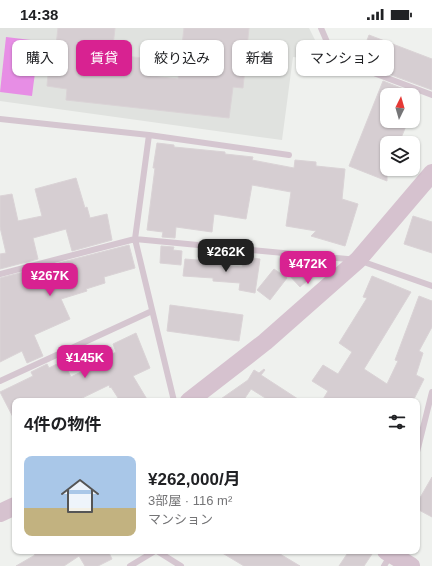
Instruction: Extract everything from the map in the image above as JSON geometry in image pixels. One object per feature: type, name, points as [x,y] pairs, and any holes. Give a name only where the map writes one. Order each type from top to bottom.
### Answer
[{"type":"street","points":[[192,398],[265,342],[358,260],[432,173]]},
{"type":"street","points":[[0,513],[12,507]]},
{"type":"street","points":[[388,556],[411,566]]},
{"type":"lane","points":[[321,28],[334,58],[432,95]]},
{"type":"lane","points":[[0,119],[149,135],[290,155]]},
{"type":"lane","points":[[149,135],[135,239],[173,398]]},
{"type":"lane","points":[[0,274],[135,239],[358,260],[432,286]]},
{"type":"lane","points":[[0,381],[152,311]]},
{"type":"lane","points":[[420,440],[432,392]]},
{"type":"lane","points":[[130,566],[151,554]]},
{"type":"lane","points":[[161,554],[180,566]]},
{"type":"shaded area","points":[[0,28],[309,28],[315,40],[296,40],[296,57],[293,57],[282,140],[0,101]]},
{"type":"shaded area","points":[[6,37],[31,40],[12,40],[12,76],[35,76],[32,96],[0,92]]},
{"type":"building","points":[[58,28],[115,28],[114,40],[76,40],[76,76],[132,76],[132,57],[140,58],[140,76],[178,79],[178,76],[224,76],[224,40],[183,40],[184,28],[249,28],[248,40],[232,40],[232,76],[244,76],[243,88],[233,87],[229,118],[66,100],[67,89],[47,86],[48,76],[68,76],[68,40],[57,40]]},
{"type":"building","points":[[369,35],[382,40],[367,40]]},
{"type":"building","points":[[394,45],[432,59],[432,90],[394,76]]},
{"type":"building","points":[[383,81],[401,88],[380,88]]},
{"type":"building","points":[[380,88],[380,128],[405,128],[402,136],[380,136],[380,176],[387,176],[387,181],[349,166]]},
{"type":"building","points":[[157,143],[174,145],[174,147],[225,152],[225,154],[253,157],[252,160],[294,168],[295,160],[316,162],[316,166],[345,169],[342,199],[358,204],[345,246],[311,236],[316,231],[286,226],[291,192],[252,185],[246,219],[214,214],[212,232],[176,227],[175,238],[162,237],[163,232],[147,230]]},
{"type":"building","points":[[76,178],[85,208],[87,207],[90,218],[107,214],[112,240],[72,251],[66,229],[33,238],[38,259],[0,269],[0,254],[6,253],[0,227],[0,196],[12,194],[18,221],[42,216],[35,189]]},
{"type":"building","points":[[413,216],[432,222],[432,253],[404,244]]},
{"type":"building","points":[[129,245],[135,268],[104,277],[105,283],[86,289],[87,291],[61,299],[70,319],[34,335],[43,356],[27,363],[22,351],[0,362],[0,278]]},
{"type":"building","points":[[161,246],[174,247],[173,250],[182,251],[181,265],[160,263]]},
{"type":"building","points":[[244,257],[260,259],[255,293],[239,290],[240,283],[213,281],[213,278],[183,276],[185,259],[209,261],[209,264],[242,267]]},
{"type":"building","points":[[304,259],[317,272],[300,287],[288,274]]},
{"type":"building","points":[[274,269],[287,278],[270,300],[257,290]]},
{"type":"building","points":[[372,276],[411,292],[364,369],[387,384],[398,361],[395,360],[419,296],[432,301],[432,327],[419,351],[423,353],[416,375],[424,379],[414,398],[324,398],[328,391],[312,381],[323,365],[338,374],[352,352],[339,343],[367,298],[363,297]]},
{"type":"building","points":[[170,305],[243,315],[239,341],[167,331]]},
{"type":"building","points":[[136,333],[150,368],[133,376],[146,398],[118,398],[109,385],[82,398],[12,398],[12,415],[0,392],[33,376],[31,372],[47,364],[49,368],[63,361],[71,377],[97,364],[116,352],[113,344]]},
{"type":"building","points":[[264,369],[265,370],[261,375],[296,398],[265,398],[251,389],[245,398],[222,398],[248,380],[254,370],[259,373]]},
{"type":"building","points":[[432,477],[432,517],[420,511],[420,498]]},
{"type":"building","points":[[34,554],[110,554],[112,559],[98,566],[85,566],[79,556],[64,566],[16,566],[35,555]]},
{"type":"building","points":[[224,554],[280,554],[300,566],[244,566]]},
{"type":"building","points":[[347,554],[372,554],[364,566],[339,566]]}]
